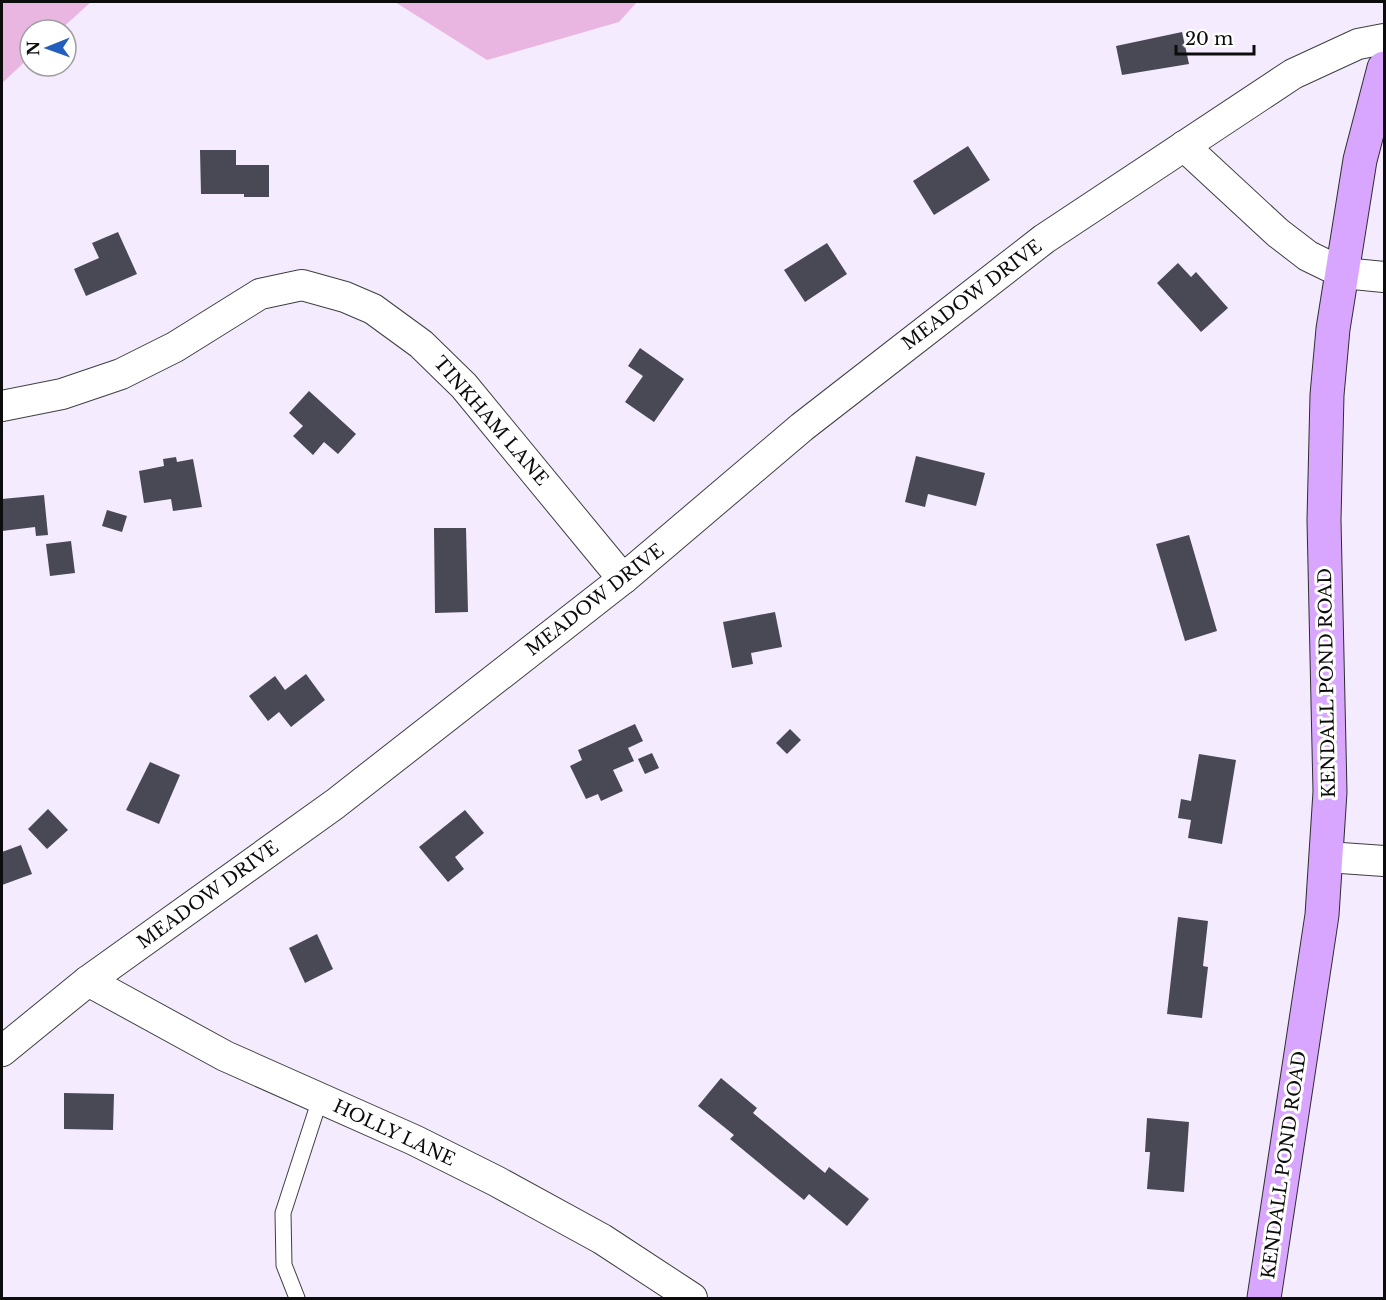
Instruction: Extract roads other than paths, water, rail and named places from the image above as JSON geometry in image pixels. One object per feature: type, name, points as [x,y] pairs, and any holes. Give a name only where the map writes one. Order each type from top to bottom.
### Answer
[{"type":"street","name":"MEADOW DRIVE","points":[[2,1051],[88,981],[335,804],[623,579],[802,427],[1044,239],[1293,74],[1358,44],[1384,39]]},
{"type":"street","name":"KENDALL POND ROAD","points":[[1264,1299],[1322,915],[1327,857],[1330,732],[1324,458],[1333,329],[1360,160],[1384,68]]},
{"type":"street","points":[[1184,146],[1278,233],[1308,256],[1342,273],[1384,277]]},
{"type":"street","name":"TINKHAM LANE","points":[[2,406],[62,394],[121,374],[175,346],[260,294],[302,285],[345,297],[373,309],[421,344],[464,386],[623,579]]},
{"type":"street","points":[[1327,857],[1384,861]]},
{"type":"street","name":"HOLLY LANE","points":[[88,981],[225,1056],[496,1181],[602,1239],[692,1299]]},
{"type":"lane","points":[[297,1299],[284,1265],[283,1212],[320,1099]]}]
